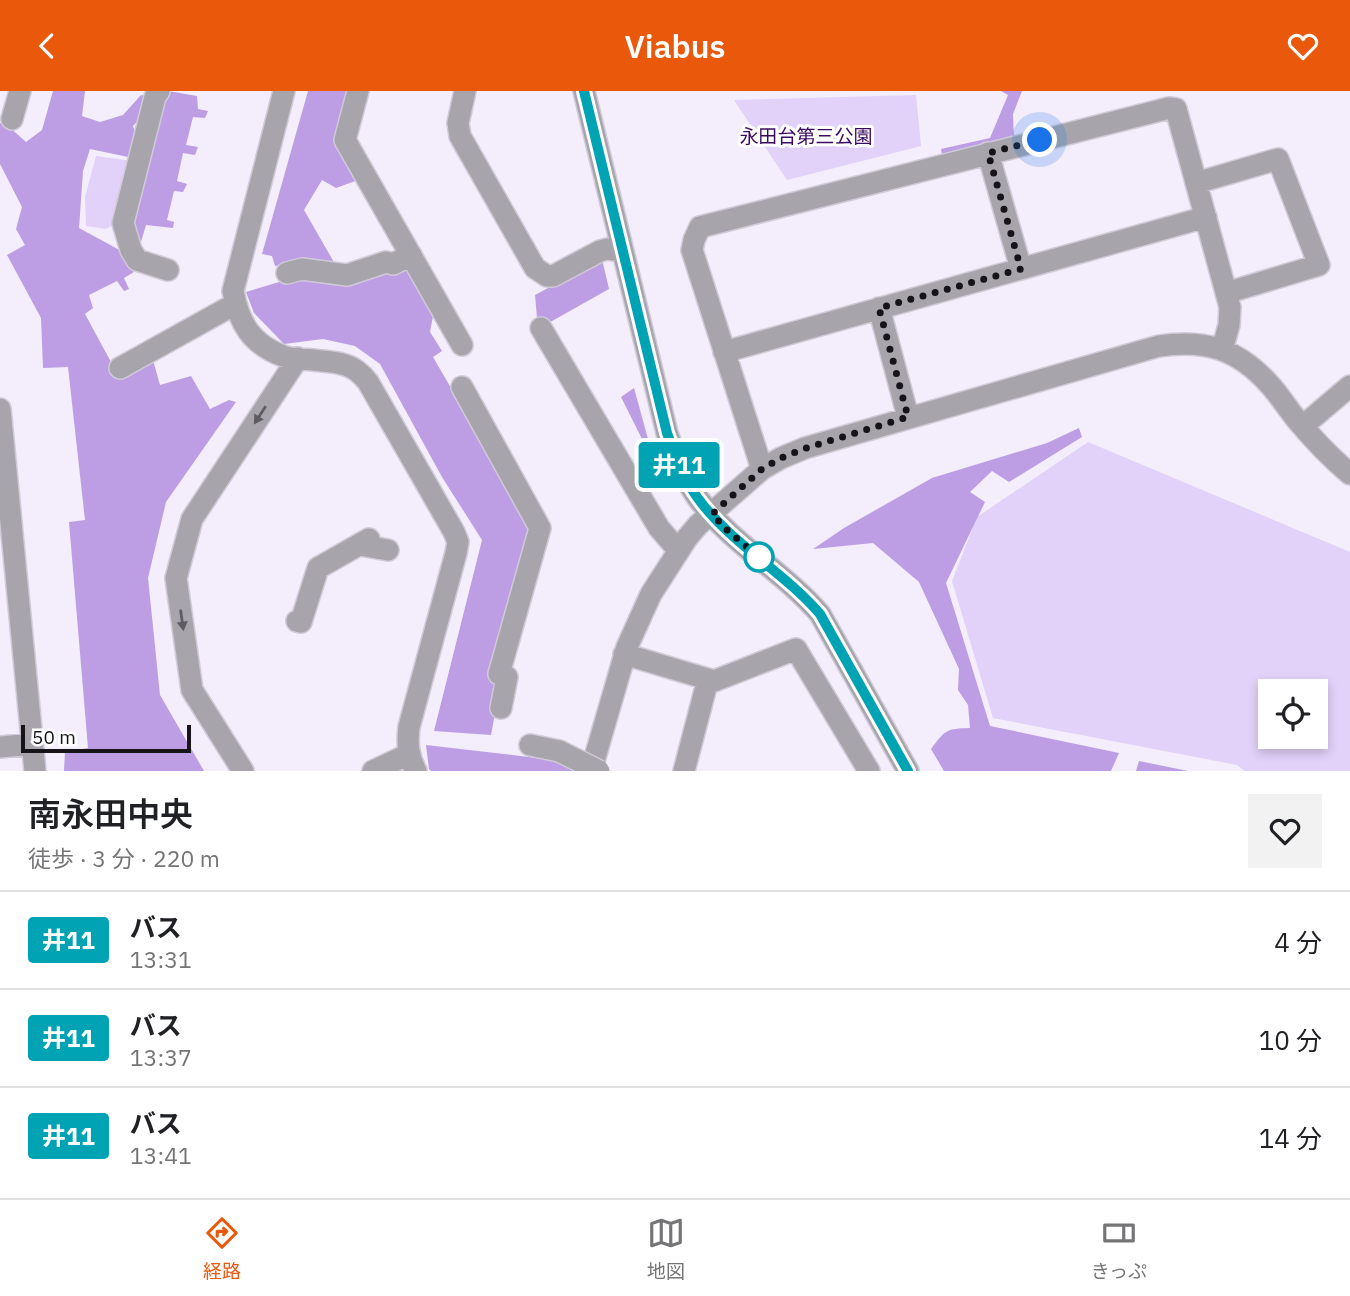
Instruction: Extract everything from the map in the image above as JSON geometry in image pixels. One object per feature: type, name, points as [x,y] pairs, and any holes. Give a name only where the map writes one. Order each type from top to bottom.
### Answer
[{"type":"street","points":[[12,120],[20,91]]},
{"type":"street","points":[[159,91],[155,97],[123,223],[137,260],[168,270]]},
{"type":"street","points":[[284,91],[233,291],[244,327],[253,337],[285,357],[336,363],[358,371],[368,382],[458,543],[409,727],[407,740],[412,763],[375,770]]},
{"type":"street","points":[[358,91],[345,140],[462,345]]},
{"type":"street","points":[[465,91],[458,123],[460,137],[535,268],[547,276],[553,276],[600,251],[622,251]]},
{"type":"street","points":[[583,91],[667,433],[680,469],[698,498],[728,531],[807,598],[820,614],[908,771]]},
{"type":"street","points":[[762,469],[692,250],[700,227],[1169,108],[1176,109],[1230,307],[1229,325],[1222,349]]},
{"type":"street","points":[[988,153],[1021,269]]},
{"type":"street","points":[[1196,183],[1278,159],[1320,265],[1226,293]]},
{"type":"street","points":[[724,352],[1206,217]]},
{"type":"street","points":[[287,273],[302,269],[347,275],[386,262],[393,264],[411,255]]},
{"type":"street","points":[[120,368],[235,303]]},
{"type":"street","points":[[879,308],[908,417]]},
{"type":"street","points":[[541,328],[659,528],[678,550]]},
{"type":"street","points":[[591,771],[624,655],[651,594],[678,550],[687,538],[762,469],[794,452],[908,417],[1159,346],[1178,343],[1222,349],[1251,366],[1303,426],[1350,474]]},
{"type":"street","points":[[243,771],[192,690],[176,578],[192,519],[298,358]]},
{"type":"street","points":[[1303,426],[1350,386]]},
{"type":"street","points":[[462,387],[540,528],[499,674],[507,677],[501,708]]},
{"type":"street","points":[[0,409],[35,771]]},
{"type":"street","points":[[297,621],[301,622],[318,568],[364,542],[388,550]]},
{"type":"street","points":[[624,655],[714,681],[796,649],[869,771]]},
{"type":"street","points":[[684,771],[708,679]]},
{"type":"street","points":[[0,747],[32,744]]},
{"type":"street","points":[[530,745],[559,751],[599,771]]},
{"type":"green space","name":"永田台第三公園","points":[[916,95],[921,146],[787,180],[734,100]]},
{"type":"green space","points":[[96,156],[132,161],[119,221],[106,229],[86,226],[85,197]]},
{"type":"green space","points":[[1088,442],[1350,552],[1350,771],[1245,771],[1237,765],[993,718],[952,581],[977,517]]},
{"type":"shaded area","points":[[53,91],[85,91],[82,116],[100,122],[123,115],[141,95],[151,97],[147,111],[133,126],[138,139],[133,158],[90,149],[83,171],[79,228],[125,253],[134,272],[124,278],[129,289],[124,291],[117,281],[89,295],[93,308],[85,314],[118,375],[153,360],[160,385],[191,376],[210,409],[229,400],[236,402],[166,502],[148,578],[160,695],[204,771],[64,771],[65,752],[88,748],[69,522],[85,520],[68,367],[43,368],[41,318],[7,255],[25,245],[16,229],[22,207],[0,164],[0,123],[7,125],[26,142],[42,130]]},
{"type":"shaded area","points":[[168,91],[197,96],[198,109],[208,111],[205,118],[193,117],[186,145],[198,147],[195,155],[183,153],[177,181],[187,184],[183,192],[174,191],[167,220],[174,222],[173,228],[146,225],[138,252],[131,214],[159,105]]},
{"type":"shaded area","points":[[308,91],[350,91],[358,180],[336,188],[322,180],[304,210],[335,264],[301,262],[275,266],[272,256],[262,254]]},
{"type":"shaded area","points":[[1001,91],[1022,91],[1013,114],[1014,140],[943,159],[941,149],[990,138],[1008,95]]},
{"type":"shaded area","points":[[602,259],[609,289],[545,325],[537,318],[535,295]]},
{"type":"shaded area","points":[[408,266],[433,316],[430,332],[442,351],[433,357],[534,531],[491,735],[434,731],[482,540],[442,477],[380,364],[355,346],[323,339],[284,344],[254,313],[246,292],[306,274]]},
{"type":"shaded area","points":[[634,388],[653,457],[621,397]]},
{"type":"shaded area","points":[[1079,428],[1082,437],[1009,482],[992,471],[970,492],[985,502],[946,583],[990,726],[1119,753],[1111,771],[944,771],[931,749],[947,731],[970,728],[968,705],[958,690],[959,669],[919,582],[873,543],[813,549],[844,528],[932,478],[1047,443]]},
{"type":"shaded area","points":[[426,745],[554,760],[573,771],[431,771]]},
{"type":"shaded area","points":[[1139,761],[1188,771],[1136,771]]},
{"type":"bus line","name":"井11","points":[[584,91],[667,433],[680,469],[698,498],[728,531],[807,598],[820,614],[908,771]]},
{"type":"route","points":[[759,557],[767,564],[712,514],[762,469],[781,458],[908,417],[879,308],[1021,269],[988,153],[1040,140]]}]
